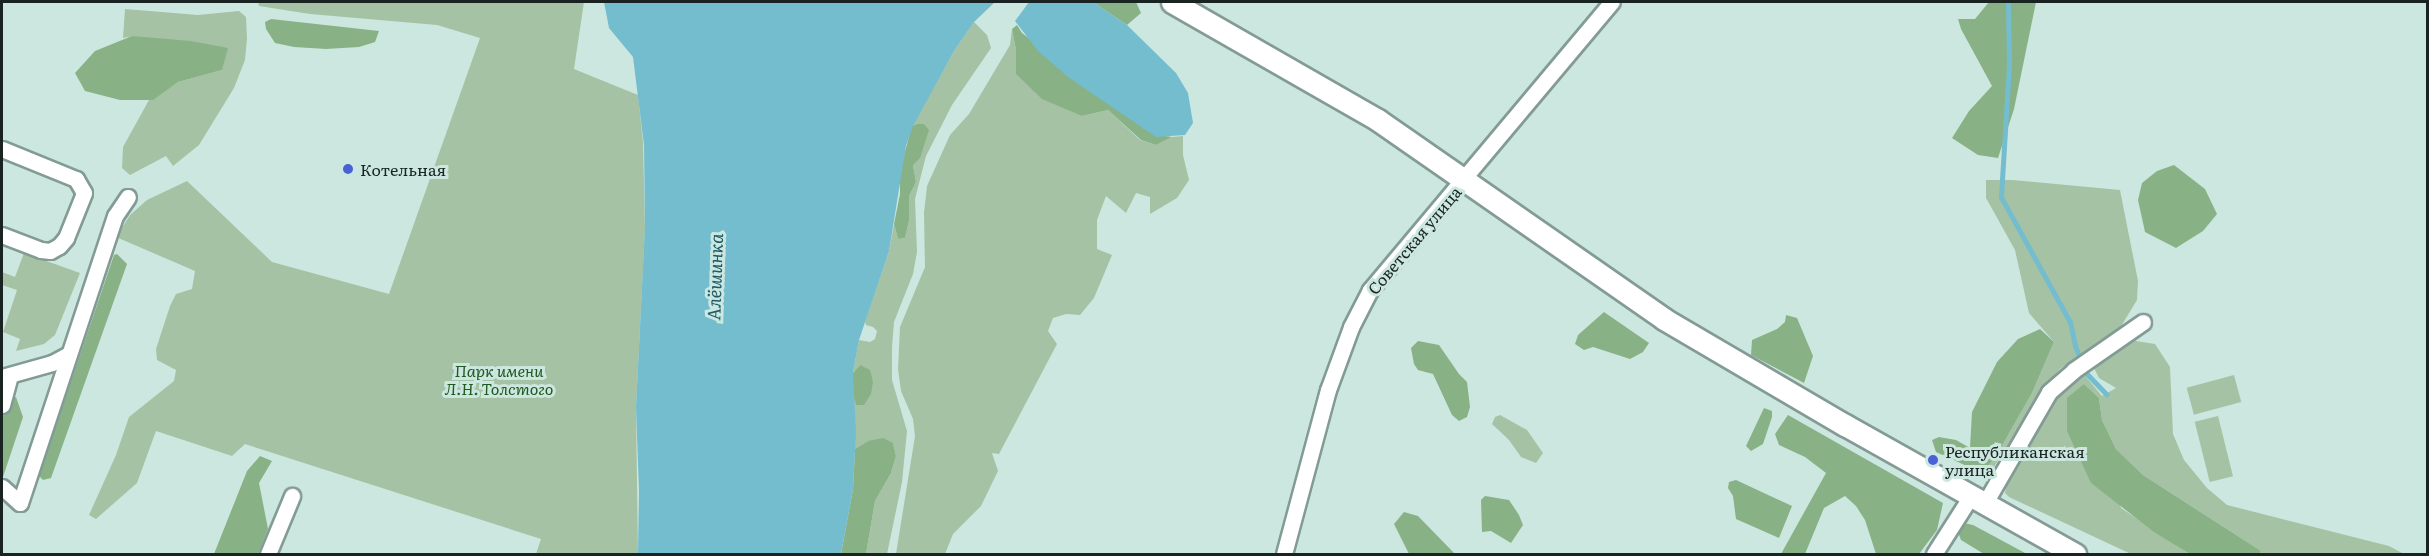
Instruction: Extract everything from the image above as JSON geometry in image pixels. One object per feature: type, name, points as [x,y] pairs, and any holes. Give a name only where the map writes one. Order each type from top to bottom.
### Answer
[{"type":"main road","points":[[1172,2],[1352,103],[1664,319],[2075,555]]},
{"type":"street","name":"Советская улица","points":[[1284,555],[1328,390],[1360,308],[1383,273],[1464,180],[1612,2]]},
{"type":"street","points":[[2,149],[76,179],[84,193],[66,238],[59,246],[41,250],[2,235]]},
{"type":"street","points":[[2,487],[20,503],[115,216],[128,197]]},
{"type":"street","points":[[1934,555],[1978,500],[2049,392],[2074,370],[2143,322]]},
{"type":"street","points":[[2,405],[6,376],[52,363],[69,354]]},
{"type":"street","points":[[268,555],[292,496]]},
{"type":"green space","name":"Парк имени Л.Н. Толстого","points":[[258,2],[584,2],[574,69],[638,95],[643,142],[645,228],[636,407],[638,554],[536,554],[541,539],[245,444],[232,456],[156,431],[137,483],[96,519],[89,515],[116,455],[129,417],[174,381],[176,370],[157,360],[156,349],[176,294],[192,289],[195,271],[116,237],[130,215],[147,200],[187,181],[272,262],[389,294],[480,38],[437,25],[310,14],[259,6]]},
{"type":"green space","points":[[1093,2],[1136,2],[1141,13],[1127,25]]},
{"type":"green space","points":[[1989,2],[2036,2],[2014,109],[1998,158],[1978,155],[1952,138],[1969,111],[1992,86],[1961,29],[1958,19],[1975,19]]},
{"type":"green space","points":[[125,9],[198,15],[239,11],[246,17],[247,38],[245,60],[234,88],[199,145],[173,166],[166,156],[130,175],[122,168],[123,147],[149,100],[178,82],[222,70],[133,36],[123,38]]},
{"type":"green space","points":[[271,19],[379,31],[375,42],[359,47],[326,49],[294,47],[275,43],[266,29],[265,22]]},
{"type":"green space","points":[[974,22],[987,35],[991,48],[952,105],[926,156],[915,199],[917,252],[913,274],[894,322],[892,347],[892,380],[907,431],[902,482],[887,554],[866,554],[875,501],[891,473],[896,456],[893,443],[868,441],[855,449],[854,397],[860,365],[853,373],[859,340],[870,342],[875,339],[877,331],[866,325],[865,321],[889,251],[894,224],[898,239],[905,238],[909,221],[909,196],[916,182],[913,165],[917,124],[912,126],[954,51]]},
{"type":"green space","points":[[1017,25],[1022,33],[1153,134],[1172,137],[1156,145],[1141,140],[1108,110],[1082,116],[1042,99],[1016,74],[1016,50],[1012,29]]},
{"type":"green space","points":[[1012,29],[1016,50],[1016,74],[1082,116],[1108,110],[1140,140],[1156,145],[1172,137],[1183,136],[1183,155],[1189,180],[1177,198],[1150,214],[1150,197],[1136,193],[1126,213],[1106,196],[1097,220],[1097,249],[1112,255],[1094,298],[1080,315],[1066,314],[1053,318],[1048,331],[1057,344],[999,454],[992,453],[998,471],[981,506],[953,534],[945,554],[896,554],[915,436],[913,419],[901,391],[898,369],[900,327],[925,267],[924,213],[927,186],[950,135],[969,114],[1010,45]]},
{"type":"green space","points":[[132,36],[191,41],[228,48],[222,70],[178,82],[153,100],[120,100],[85,91],[75,73],[95,51]]},
{"type":"green space","points":[[924,124],[929,130],[920,158],[913,165],[916,182],[909,196],[909,221],[905,238],[898,239],[894,224],[900,194],[900,170],[912,126]]},
{"type":"green space","points":[[2174,165],[2205,189],[2217,214],[2203,231],[2176,248],[2145,232],[2138,200],[2142,183],[2157,171]]},
{"type":"green space","points":[[1986,180],[2013,180],[2120,190],[2138,281],[2137,300],[2120,328],[2060,369],[2044,387],[1987,478],[1982,476],[1985,469],[1995,458],[2032,393],[2054,342],[2029,313],[2015,250],[1986,198]]},
{"type":"green space","points":[[24,253],[80,273],[55,335],[44,344],[16,351],[20,339],[3,332],[17,290],[2,285],[2,272],[15,277]]},
{"type":"green space","points":[[117,254],[127,264],[51,478],[43,480],[39,476],[114,255]]},
{"type":"green space","points":[[1604,312],[1649,343],[1643,352],[1630,359],[1593,347],[1584,350],[1575,344],[1578,335]]},
{"type":"green space","points":[[1786,315],[1797,318],[1813,356],[1804,383],[1751,355],[1752,340],[1777,329],[1785,322]]},
{"type":"green space","points":[[2040,329],[2054,342],[2032,393],[1995,458],[1985,469],[1971,468],[1936,452],[1932,440],[1939,437],[1956,440],[1970,448],[1972,412],[1997,362],[2018,339]]},
{"type":"green space","points":[[2130,340],[2155,344],[2170,367],[2173,434],[2184,460],[2207,488],[2227,505],[2389,546],[2404,554],[2259,554],[2261,551],[2143,475],[2116,449],[2102,420],[2099,398],[2084,384],[2121,508],[2190,554],[2131,554],[2009,497],[2005,493],[2007,481],[2055,400],[2083,373],[2102,396],[2116,388],[2099,378],[2093,366]]},
{"type":"green space","points":[[1418,341],[1439,345],[1467,382],[1470,407],[1467,417],[1459,421],[1452,415],[1433,374],[1418,370],[1414,364],[1411,348]]},
{"type":"green space","points":[[860,365],[870,370],[873,382],[871,394],[864,405],[856,405],[852,388],[853,373]]},
{"type":"green space","points":[[2234,375],[2241,402],[2194,415],[2187,388]]},
{"type":"green space","points":[[2084,384],[2099,398],[2102,420],[2116,449],[2143,475],[2261,551],[2259,554],[2190,554],[2154,532],[2091,483],[2067,431],[2067,398]]},
{"type":"green space","points":[[16,397],[23,417],[3,477],[2,421],[6,401]]},
{"type":"green space","points":[[1764,408],[1772,411],[1772,417],[1763,444],[1751,451],[1746,446]]},
{"type":"green space","points":[[1500,415],[1527,430],[1543,453],[1536,463],[1521,457],[1509,440],[1492,424],[1495,417]]},
{"type":"green space","points":[[1788,415],[1943,503],[1937,530],[1919,554],[1876,554],[1865,520],[1856,506],[1845,496],[1824,508],[1805,554],[1781,554],[1826,473],[1805,457],[1779,445],[1775,434]]},
{"type":"green space","points":[[2218,416],[2233,476],[2210,482],[2195,422]]},
{"type":"green space","points":[[883,438],[893,443],[896,456],[891,473],[875,501],[866,554],[841,554],[853,489],[855,449],[868,441]]},
{"type":"green space","points":[[260,456],[272,461],[259,483],[268,529],[258,554],[214,554],[247,471]]},
{"type":"green space","points":[[1736,480],[1792,506],[1779,538],[1736,519],[1733,496],[1728,488],[1729,482]]},
{"type":"green space","points":[[1485,496],[1509,500],[1519,515],[1523,525],[1511,543],[1491,531],[1482,532],[1481,500]]},
{"type":"green space","points":[[1404,512],[1418,516],[1455,554],[1409,554],[1394,524]]},
{"type":"green space","points":[[1964,523],[1973,525],[2027,554],[1984,554],[1961,540],[1958,532]]},
{"type":"water","name":"Алёшинка","points":[[604,2],[995,2],[974,22],[954,51],[913,126],[906,146],[889,251],[859,340],[853,373],[856,432],[853,489],[841,554],[638,554],[639,491],[636,407],[645,226],[644,145],[633,57],[609,28]]},
{"type":"water","points":[[1029,2],[1093,2],[1127,25],[1176,73],[1188,93],[1193,123],[1185,135],[1156,137],[1068,77],[1038,51],[1015,21]]},
{"type":"waterway","points":[[2008,2],[2009,65],[2001,197],[2070,322],[2075,346],[2087,374],[2106,394]]},
{"type":"place","name":"Котельная","points":[[348,169]]},
{"type":"place","name":"Республиканская улица","points":[[1933,460]]}]
